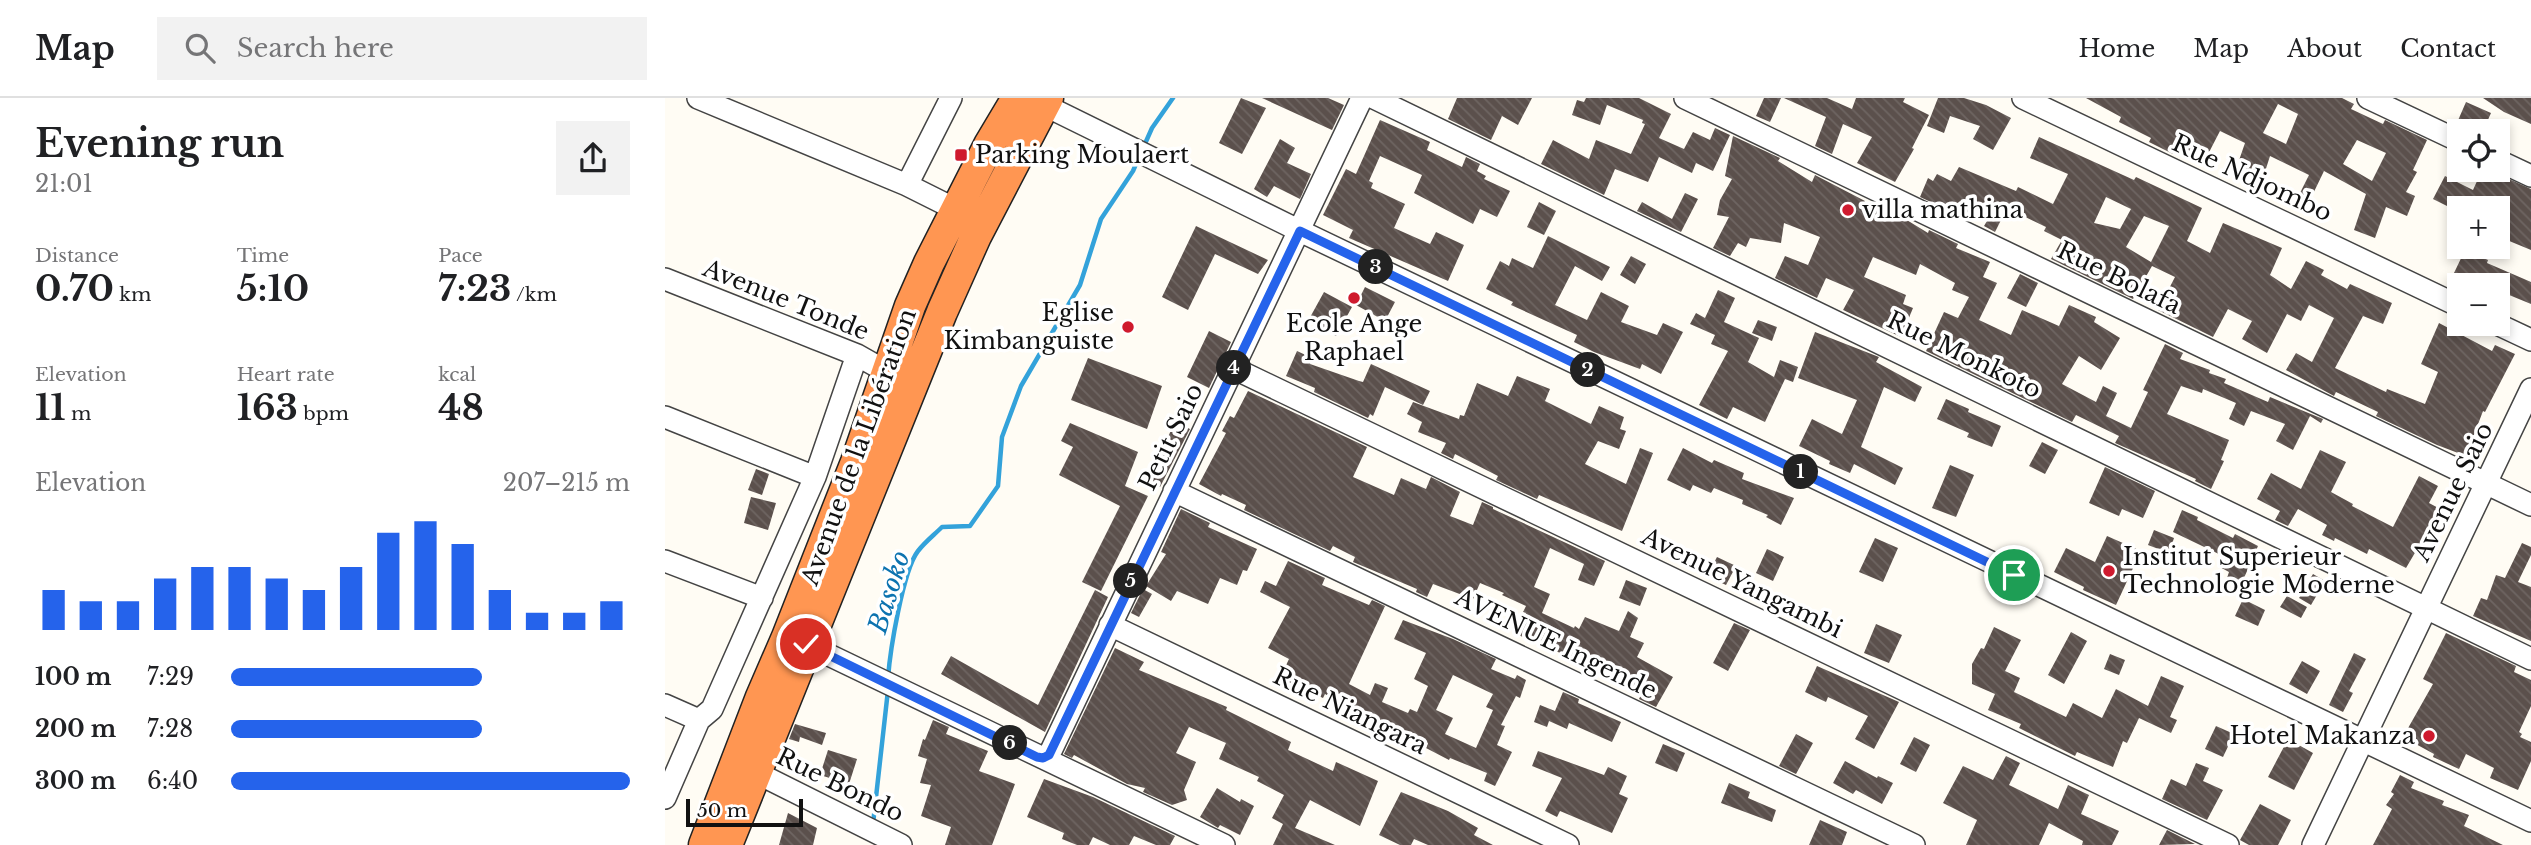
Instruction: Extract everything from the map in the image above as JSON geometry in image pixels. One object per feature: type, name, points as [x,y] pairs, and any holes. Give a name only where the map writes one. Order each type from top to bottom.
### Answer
[{"type":"highway","name":"Avenue de la Libération","points":[[704,845],[846,488],[910,306],[929,263],[989,145],[1034,100]]},
{"type":"highway","name":"Avenue de la Libération","points":[[727,845],[928,344],[983,224],[1034,100]]},
{"type":"street","points":[[698,98],[907,185],[983,224]]},
{"type":"street","points":[[907,185],[951,98]]},
{"type":"street","name":"Petit Saio","points":[[1043,758],[1049,755],[1362,98]]},
{"type":"street","name":"Rue Monkoto","points":[[1374,98],[2531,659]]},
{"type":"street","name":"Rue Bolafa","points":[[1685,98],[2531,505]]},
{"type":"street","name":"Rue Ndjombo","points":[[2023,98],[2447,300]]},
{"type":"street","points":[[2368,98],[2447,135]]},
{"type":"street","points":[[1034,100],[1300,231],[2531,821]]},
{"type":"street","points":[[2510,166],[2531,176]]},
{"type":"street","name":"Avenue Tonde","points":[[665,279],[857,355],[887,372]]},
{"type":"street","points":[[2510,330],[2531,340]]},
{"type":"street","points":[[665,798],[699,720],[712,709],[815,477],[857,355]]},
{"type":"street","name":"Avenue Yangambi","points":[[1233,368],[2228,845]]},
{"type":"street","name":"Avenue Saio","points":[[2313,845],[2531,389]]},
{"type":"street","points":[[665,416],[815,477]]},
{"type":"street","name":"AVENUE Ingende","points":[[1174,491],[1915,845]]},
{"type":"street","points":[[665,561],[762,598]]},
{"type":"street","name":"Rue Niangara","points":[[1109,625],[1568,845]]},
{"type":"street","points":[[806,644],[1224,845]]},
{"type":"street","points":[[665,705],[699,720]]},
{"type":"street","name":"Rue Bondo","points":[[755,772],[901,845]]},
{"type":"building","points":[[1241,98],[1266,108],[1242,154],[1219,143]]},
{"type":"building","points":[[1262,98],[1328,98],[1344,105],[1332,130]]},
{"type":"building","points":[[1457,98],[1532,98],[1518,125],[1502,116],[1491,140],[1448,119]]},
{"type":"building","points":[[1586,98],[1639,98],[1671,114],[1659,138],[1684,149],[1693,132],[1710,140],[1715,128],[1730,135],[1713,171],[1696,163],[1692,173],[1659,157],[1648,182],[1615,169],[1604,195],[1541,164],[1553,140],[1589,159],[1596,140],[1631,154],[1645,124],[1642,123],[1643,120],[1607,105],[1600,125],[1572,115],[1577,100],[1584,102]]},
{"type":"building","points":[[1764,98],[1781,98],[1770,122],[1756,116]]},
{"type":"building","points":[[1784,98],[1827,98],[1852,109],[1856,98],[1905,98],[1903,102],[1929,115],[1895,182],[1857,163],[1872,137],[1843,124],[1832,154],[1815,146],[1826,117]]},
{"type":"building","points":[[1938,98],[1964,98],[1986,105],[2011,118],[1993,150],[1973,139],[1980,126],[1950,116],[1944,133],[1927,126]]},
{"type":"building","points":[[2086,98],[2342,98],[2354,104],[2351,109],[2383,124],[2385,120],[2427,140],[2413,170],[2417,172],[2406,192],[2415,196],[2407,216],[2386,207],[2375,238],[2354,230],[2366,194],[2324,171],[2311,198],[2300,193],[2309,175],[2270,156],[2263,178],[2236,169],[2245,143],[2220,131],[2204,162],[2177,147],[2173,154],[2149,142],[2151,138],[2119,122],[2121,117]],"holes":[[[2278,104],[2298,114],[2286,144],[2263,133]],[[2357,140],[2386,153],[2372,181],[2343,164]]]},
{"type":"building","points":[[2483,98],[2531,98],[2531,124],[2504,112]]},
{"type":"building","points":[[2466,102],[2491,113],[2488,119],[2459,119]]},
{"type":"building","points":[[1380,120],[1430,142],[1427,150],[1462,167],[1466,157],[1480,164],[1477,171],[1486,176],[1484,179],[1510,191],[1497,217],[1480,209],[1473,224],[1414,193],[1422,175],[1380,156],[1369,181],[1373,183],[1371,188],[1405,204],[1394,228],[1430,244],[1436,232],[1464,245],[1448,281],[1349,238],[1353,230],[1323,215],[1346,169],[1356,174]]},
{"type":"building","points":[[1733,136],[1780,158],[1778,161],[1812,182],[1815,175],[1865,201],[1863,205],[1897,214],[1928,233],[1929,230],[1958,244],[1956,248],[1990,262],[1983,277],[1997,283],[1979,320],[2011,335],[2022,310],[2059,326],[2069,305],[2096,317],[2094,322],[2120,338],[2101,370],[2079,356],[2062,384],[2096,402],[2103,386],[2117,393],[2106,416],[2131,428],[2148,392],[2143,390],[2165,344],[2183,353],[2180,359],[2226,379],[2224,383],[2268,402],[2270,397],[2323,419],[2321,423],[2310,416],[2293,450],[2276,441],[2285,424],[2251,411],[2244,426],[2229,419],[2236,403],[2203,389],[2202,393],[2181,386],[2167,414],[2229,440],[2221,460],[2224,461],[2211,489],[2195,481],[2196,479],[2115,443],[2119,436],[2076,415],[2072,422],[1926,351],[1944,312],[1958,318],[1969,297],[1952,290],[1955,283],[1920,264],[1916,275],[1873,257],[1864,277],[1906,295],[1903,304],[1913,308],[1901,337],[1843,310],[1854,290],[1826,278],[1817,298],[1775,278],[1785,256],[1808,265],[1820,237],[1784,223],[1781,243],[1750,238],[1746,247],[1738,243],[1730,256],[1713,248],[1729,217],[1717,215],[1720,200],[1732,179],[1725,176]]},
{"type":"building","points":[[2039,137],[2202,208],[2187,241],[2210,253],[2223,223],[2282,248],[2270,275],[2291,289],[2306,261],[2324,270],[2321,275],[2347,289],[2350,284],[2392,303],[2383,324],[2363,316],[2335,368],[2386,392],[2387,389],[2425,404],[2438,372],[2421,364],[2439,323],[2447,327],[2447,336],[2464,336],[2492,351],[2495,345],[2515,354],[2485,412],[2483,411],[2466,456],[2376,416],[2378,412],[2336,392],[2334,396],[2286,370],[2296,353],[2312,362],[2334,318],[2309,305],[2301,321],[2287,314],[2267,353],[2242,339],[2252,321],[2228,309],[2213,337],[2158,310],[2175,277],[2152,266],[2133,299],[2051,259],[2062,240],[2044,231],[2046,227],[2007,208],[1995,232],[1984,226],[1987,221],[1959,209],[1957,214],[1920,197],[1928,178],[1933,181],[1937,174],[1951,181],[1959,167],[2016,191],[2018,187],[2053,204],[2068,174],[2030,158]],"holes":[[[2106,197],[2131,209],[2120,229],[2094,223]],[[2144,216],[2169,226],[2151,262],[2126,247]]]},
{"type":"building","points":[[1280,139],[1295,148],[1287,163],[1311,174],[1300,199],[1274,186],[1267,197],[1254,189]]},
{"type":"building","points":[[2445,176],[2447,182],[2457,182],[2473,190],[2477,182],[2510,182],[2510,180],[2531,189],[2531,250],[2510,241],[2510,196],[2447,196],[2447,206],[2433,199]]},
{"type":"building","points":[[1685,193],[1698,199],[1681,232],[1637,211],[1642,202],[1672,219]]},
{"type":"building","points":[[1539,202],[1556,211],[1544,235],[1527,227]]},
{"type":"building","points":[[1196,226],[1268,260],[1258,274],[1215,254],[1188,310],[1162,297]]},
{"type":"building","points":[[1548,236],[1610,267],[1602,281],[1575,266],[1555,305],[1587,320],[1601,292],[1629,306],[1621,322],[1657,335],[1663,323],[1683,332],[1661,374],[1642,364],[1640,369],[1594,352],[1574,342],[1577,335],[1511,305],[1513,302],[1486,289],[1500,261],[1509,266],[1512,258],[1533,268]]},
{"type":"building","points":[[1631,256],[1646,264],[1635,284],[1620,275]]},
{"type":"building","points":[[2461,259],[2486,259],[2487,263],[2531,282],[2531,304],[2510,295],[2510,273],[2454,273]]},
{"type":"building","points":[[2020,274],[2038,283],[2026,307],[2007,298]]},
{"type":"building","points":[[1365,287],[1395,302],[1385,321],[1356,305]]},
{"type":"building","points":[[1718,290],[1735,298],[1724,322],[1759,338],[1748,362],[1774,377],[1780,360],[1798,367],[1793,382],[1785,379],[1765,422],[1733,407],[1727,419],[1699,405],[1728,351],[1711,344],[1715,335],[1690,324],[1696,313],[1705,318]]},
{"type":"building","points":[[1324,292],[1352,307],[1336,336],[1308,321]]},
{"type":"building","points":[[1758,320],[1777,327],[1772,341],[1752,333]]},
{"type":"building","points":[[1209,331],[1231,342],[1209,388],[1187,377]]},
{"type":"building","points":[[1815,332],[1879,357],[1876,362],[1922,387],[1915,402],[1884,387],[1861,447],[1903,468],[1895,485],[1854,464],[1850,473],[1799,446],[1812,419],[1842,434],[1857,400],[1798,378]]},
{"type":"building","points":[[1297,351],[1312,358],[1310,364],[1359,381],[1363,382],[1371,364],[1430,391],[1423,405],[1385,387],[1373,416],[1370,414],[1368,418],[1314,392],[1315,388],[1286,376]]},
{"type":"building","points":[[1088,358],[1162,386],[1147,429],[1071,400]]},
{"type":"building","points":[[1517,376],[1550,389],[1545,401],[1591,424],[1599,406],[1624,417],[1620,429],[1626,431],[1619,449],[1598,441],[1585,464],[1626,484],[1640,448],[1653,453],[1622,531],[1539,495],[1537,499],[1496,480],[1498,476],[1455,454],[1453,459],[1441,453],[1446,443],[1418,432],[1422,422],[1407,414],[1413,402],[1459,419],[1460,415],[1464,416],[1477,383],[1508,396]]},
{"type":"building","points":[[1248,391],[1367,447],[1353,477],[1394,495],[1401,478],[1426,489],[1431,477],[1460,492],[1450,516],[1473,525],[1482,502],[1605,561],[1594,586],[1578,580],[1584,564],[1550,548],[1534,587],[1550,594],[1542,613],[1579,629],[1585,617],[1619,631],[1628,611],[1638,618],[1630,637],[1644,643],[1637,657],[1673,677],[1656,707],[1639,699],[1643,691],[1607,674],[1606,677],[1578,663],[1579,661],[1516,634],[1526,613],[1523,612],[1526,606],[1502,595],[1504,593],[1480,583],[1473,599],[1433,584],[1427,597],[1416,592],[1417,589],[1353,562],[1355,557],[1333,546],[1330,551],[1244,510],[1246,505],[1199,484],[1226,433],[1222,431],[1230,416],[1234,418]]},
{"type":"building","points":[[1946,399],[2001,426],[1992,447],[1967,437],[1969,433],[1937,419]]},
{"type":"building","points":[[1175,422],[1190,429],[1160,487],[1147,481]]},
{"type":"building","points":[[1070,423],[1138,452],[1125,486],[1148,496],[1101,591],[1082,582],[1120,506],[1059,475],[1073,447],[1061,441]]},
{"type":"building","points":[[2042,442],[2058,450],[2045,474],[2029,466]]},
{"type":"building","points":[[1683,448],[1712,463],[1714,460],[1744,473],[1742,479],[1794,498],[1781,525],[1766,517],[1768,515],[1742,504],[1743,500],[1714,488],[1711,493],[1693,485],[1690,491],[1667,480]]},
{"type":"building","points":[[2320,450],[2346,462],[2331,492],[2393,527],[2419,476],[2438,486],[2429,503],[2444,511],[2433,531],[2429,529],[2406,568],[2369,549],[2367,554],[2335,538],[2334,541],[2322,535],[2327,525],[2298,509],[2288,526],[2275,520],[2280,511],[2257,499],[2271,473],[2301,489]]},
{"type":"building","points":[[1950,465],[1974,475],[1956,517],[1932,508]]},
{"type":"building","points":[[2105,467],[2155,491],[2143,518],[2122,509],[2119,516],[2089,503]]},
{"type":"building","points":[[756,469],[769,474],[762,495],[748,490]]},
{"type":"building","points":[[751,497],[776,503],[768,530],[744,523]]},
{"type":"building","points":[[1181,509],[1210,523],[1208,527],[1257,549],[1237,585],[1220,578],[1208,604],[1177,591],[1171,601],[1146,586],[1166,554],[1161,552]]},
{"type":"building","points":[[2182,510],[2233,538],[2235,534],[2258,546],[2240,587],[2226,581],[2229,572],[2218,566],[2223,556],[2173,532]]},
{"type":"building","points":[[2154,530],[2174,538],[2169,553],[2148,545]]},
{"type":"building","points":[[2107,536],[2141,551],[2116,605],[2083,590],[2084,587],[2054,572],[2066,548],[2095,562]]},
{"type":"building","points":[[1875,538],[1898,548],[1883,582],[1859,572]]},
{"type":"building","points":[[2522,543],[2531,547],[2531,555],[2518,582],[2531,587],[2531,641],[2473,616],[2481,598],[2487,600],[2496,575],[2505,578]]},
{"type":"building","points":[[1767,549],[1784,557],[1773,581],[1756,573]]},
{"type":"building","points":[[1717,557],[1736,566],[1726,585],[1707,576]]},
{"type":"building","points":[[1288,561],[1325,578],[1322,585],[1369,605],[1372,600],[1385,606],[1349,684],[1370,695],[1375,683],[1388,688],[1382,702],[1408,713],[1410,709],[1417,712],[1428,686],[1414,679],[1426,653],[1394,639],[1403,620],[1496,659],[1491,669],[1515,679],[1517,675],[1526,680],[1520,698],[1516,696],[1501,725],[1505,726],[1497,745],[1512,752],[1495,786],[1484,781],[1487,773],[1450,758],[1449,760],[1426,748],[1428,743],[1368,718],[1325,694],[1323,698],[1280,678],[1289,659],[1268,648],[1290,607],[1260,592],[1265,581],[1276,586]],"holes":[[[1453,675],[1493,694],[1486,707],[1493,710],[1476,748],[1445,734],[1453,718],[1436,710]]]},
{"type":"building","points":[[2313,574],[2325,581],[2311,605],[2299,598]]},
{"type":"building","points":[[1626,580],[1647,588],[1640,606],[1619,598]]},
{"type":"building","points":[[1143,589],[1152,594],[1139,617],[1131,613]]},
{"type":"building","points":[[1095,590],[1108,597],[1045,732],[941,674],[951,656],[1038,705]]},
{"type":"building","points":[[2287,596],[2307,607],[2301,618],[2280,607]]},
{"type":"building","points":[[2243,599],[2265,610],[2258,626],[2235,616]]},
{"type":"building","points":[[1734,623],[1750,630],[1728,671],[1713,663]]},
{"type":"building","points":[[1876,624],[1902,635],[1889,663],[1864,653]]},
{"type":"building","points":[[1994,627],[2021,640],[2005,671],[2020,678],[2014,692],[2066,717],[2073,703],[2102,718],[2116,689],[2148,706],[2161,676],[2184,686],[2170,717],[2177,720],[2171,733],[2139,718],[2127,743],[2123,741],[2113,767],[2077,752],[2075,756],[2019,728],[2021,724],[1988,710],[1995,694],[1972,684],[1972,664],[1981,648],[1984,649]]},
{"type":"building","points":[[2071,632],[2087,641],[2064,684],[2048,675]]},
{"type":"building","points":[[2446,633],[2516,666],[2514,672],[2531,680],[2531,706],[2519,732],[2522,734],[2520,737],[2531,742],[2531,761],[2518,790],[2490,778],[2494,768],[2466,754],[2459,769],[2433,757],[2434,754],[2403,737],[2433,684],[2423,679]]},
{"type":"building","points":[[1115,648],[1144,662],[1139,670],[1227,707],[1226,710],[1291,742],[1288,750],[1333,771],[1336,762],[1378,781],[1360,826],[1310,800],[1295,828],[1335,845],[1273,845],[1283,824],[1272,818],[1284,795],[1257,781],[1259,777],[1219,759],[1226,743],[1189,727],[1176,753],[1196,762],[1184,790],[1187,800],[1172,805],[1143,792],[1145,788],[1127,784],[1074,755],[1072,758],[1064,754]]},
{"type":"building","points":[[2354,653],[2366,659],[2349,691],[2353,693],[2343,712],[2329,705]]},
{"type":"building","points":[[2110,654],[2125,660],[2119,675],[2104,669]]},
{"type":"building","points":[[2302,661],[2320,671],[2307,694],[2289,684]]},
{"type":"building","points":[[1817,666],[1899,702],[1874,749],[1855,739],[1868,716],[1828,697],[1826,702],[1805,692]]},
{"type":"building","points":[[1563,692],[1579,699],[1578,703],[1621,722],[1612,742],[1569,723],[1567,729],[1549,721],[1547,727],[1534,722],[1540,705],[1555,711]]},
{"type":"building","points":[[933,720],[949,727],[946,734],[988,751],[979,771],[1015,784],[992,845],[945,845],[951,827],[921,816],[931,785],[920,783],[927,759],[918,756]]},
{"type":"building","points":[[795,724],[826,733],[822,745],[800,737],[799,742],[789,739]]},
{"type":"building","points":[[2216,726],[2234,734],[2223,757],[2205,749]]},
{"type":"building","points":[[1796,734],[1813,743],[1796,774],[1779,766]]},
{"type":"building","points":[[1914,737],[1930,745],[1916,772],[1900,764]]},
{"type":"building","points":[[2288,739],[2313,753],[2294,790],[2268,777]]},
{"type":"building","points":[[1663,744],[1685,753],[1677,772],[1655,763]]},
{"type":"building","points":[[828,750],[857,759],[849,784],[820,775]]},
{"type":"building","points":[[1538,751],[1604,775],[1608,767],[1627,776],[1619,794],[1628,798],[1612,833],[1560,811],[1557,817],[1545,811],[1562,778],[1532,766]]},
{"type":"building","points":[[2006,756],[2020,763],[2009,785],[2058,809],[2068,785],[2089,795],[2081,814],[2119,831],[2112,845],[2082,845],[2083,841],[2049,823],[2039,845],[1966,845],[1977,820],[1943,803],[1963,766],[1993,780]]},
{"type":"building","points":[[1845,761],[1877,778],[1878,776],[1893,783],[1882,804],[1856,790],[1853,794],[1833,783]]},
{"type":"building","points":[[2196,763],[2209,768],[2203,781],[2223,790],[2207,820],[2162,799],[2171,779],[2186,786]]},
{"type":"building","points":[[2400,775],[2414,782],[2411,788],[2444,801],[2442,805],[2469,815],[2464,826],[2503,845],[2373,845],[2392,809],[2386,805],[2394,794],[2391,792]]},
{"type":"building","points":[[1044,779],[1093,797],[1175,836],[1170,845],[1156,845],[1134,836],[1129,845],[1110,845],[1093,837],[1089,845],[1077,845],[1062,839],[1064,833],[1027,817]]},
{"type":"building","points":[[1729,783],[1750,792],[1748,798],[1776,810],[1772,822],[1721,803]]},
{"type":"building","points":[[1217,788],[1240,802],[1241,799],[1254,806],[1240,835],[1220,825],[1218,828],[1200,817]]},
{"type":"building","points":[[1401,792],[1448,811],[1478,828],[1474,835],[1493,845],[1428,845],[1414,839],[1411,845],[1400,845],[1379,835]]},
{"type":"building","points":[[2260,804],[2291,820],[2278,845],[2249,845],[2240,840]]},
{"type":"building","points":[[788,813],[817,828],[813,845],[779,845]]},
{"type":"building","points":[[1820,820],[1847,832],[1842,845],[1809,845]]},
{"type":"building","points":[[2167,830],[2195,844],[2159,845]]},
{"type":"waterway","name":"Basoko","points":[[1144,146],[1152,128],[1173,98]]},
{"type":"waterway","name":"Basoko","points":[[888,678],[898,611],[912,561],[918,551],[942,527],[970,526],[998,486],[1002,437],[1021,386],[1080,285],[1101,219],[1133,171],[1139,157]]},
{"type":"waterway","name":"Basoko","points":[[873,824],[888,690]]},
{"type":"place","name":"Parking Moulaert","points":[[961,155]]},
{"type":"place","name":"villa mathina","points":[[1848,210]]},
{"type":"place","name":"Ecole Ange Raphael","points":[[1354,298]]},
{"type":"place","name":"Eglise Kimbanguiste","points":[[1128,327]]},
{"type":"place","name":"Institut Superieur Technologie Moderne","points":[[2109,571]]},
{"type":"place","name":"Hotel Makanza","points":[[2429,736]]},
{"type":"route","points":[[806,644],[1037,757],[1049,755],[1300,231],[2014,575]]}]
